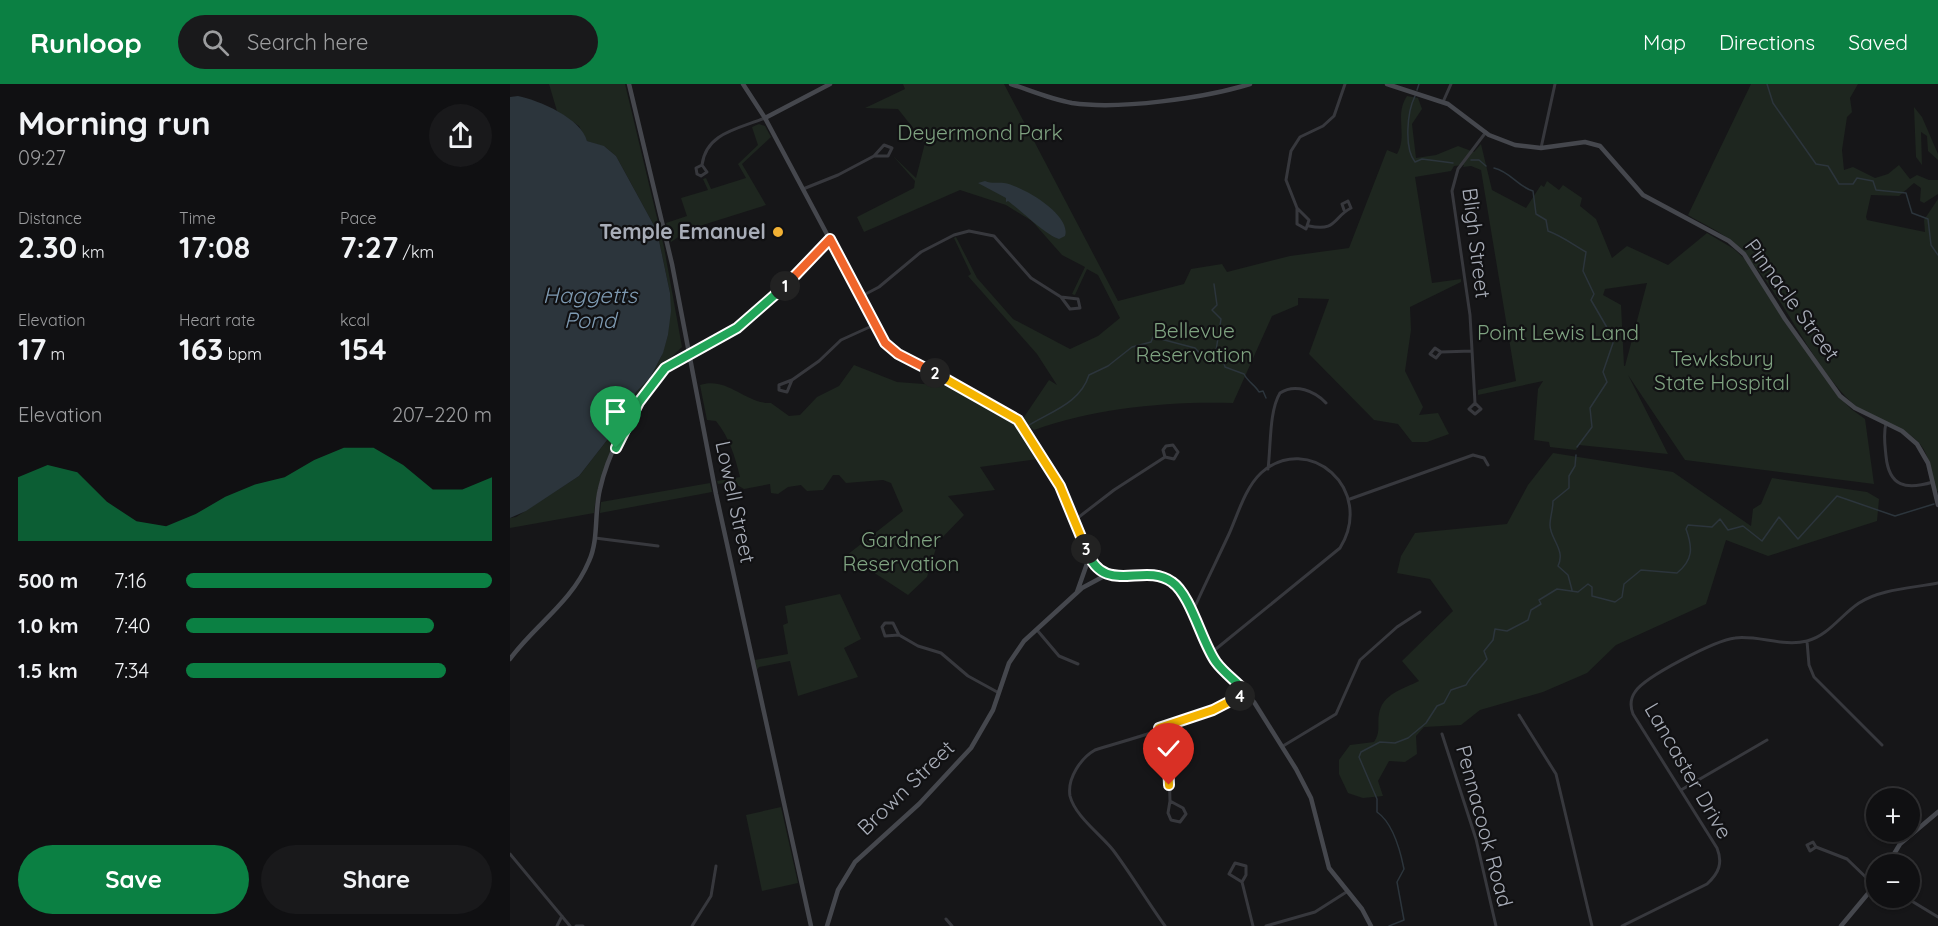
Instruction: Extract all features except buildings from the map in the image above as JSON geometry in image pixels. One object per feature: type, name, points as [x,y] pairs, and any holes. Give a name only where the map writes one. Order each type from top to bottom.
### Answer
[{"type":"street","name":"Lowell Street","points":[[629,84],[672,264],[687,354],[811,926]]},
{"type":"street","points":[[743,84],[765,118],[885,343],[898,354],[1018,420],[1060,486],[1094,567],[1108,574],[1156,577],[1174,583],[1192,612],[1219,666],[1245,691],[1282,747],[1311,798],[1329,867],[1362,909],[1371,926]]},
{"type":"street","points":[[702,165],[704,151],[711,141],[765,118],[830,84]]},
{"type":"street","points":[[1011,84],[1025,86],[1048,98],[1076,103],[1124,103],[1219,92],[1250,84]]},
{"type":"street","points":[[1344,210],[1338,222],[1329,227],[1309,226],[1304,229],[1298,226],[1297,208],[1286,180],[1291,151],[1300,137],[1323,126],[1334,116],[1345,84]]},
{"type":"street","name":"Pinnacle Street","points":[[1387,84],[1443,102],[1486,132],[1515,145],[1541,148],[1579,142],[1600,146],[1643,195],[1715,233],[1738,249],[1840,396],[1855,408],[1911,438],[1922,451],[1938,505]]},
{"type":"street","points":[[1443,102],[1451,84]]},
{"type":"street","points":[[1541,148],[1555,84]]},
{"type":"street","name":"Bligh Street","points":[[1475,403],[1469,304],[1452,192],[1458,169],[1486,132]]},
{"type":"street","points":[[803,189],[838,175],[874,156],[884,145],[892,148],[888,156],[874,156]]},
{"type":"street","points":[[1297,208],[1308,218],[1309,226]]},
{"type":"street","points":[[860,297],[879,288],[921,252],[952,236],[969,231],[994,236],[1031,278],[1061,297],[1070,309],[1080,308],[1078,299],[1061,297]]},
{"type":"street","points":[[510,659],[529,634],[567,600],[588,564],[595,538],[600,489],[629,420],[645,392],[672,362],[751,319],[830,239]]},
{"type":"street","points":[[792,380],[787,392],[779,390],[779,385],[792,380],[819,361],[841,340],[874,325]]},
{"type":"street","points":[[1441,352],[1472,351]]},
{"type":"street","points":[[1268,469],[1273,438],[1272,410],[1280,393],[1299,388],[1320,396],[1326,404]]},
{"type":"street","points":[[1886,423],[1884,436],[1887,470],[1891,477],[1912,487],[1933,482]]},
{"type":"street","points":[[1075,520],[1114,490],[1165,457],[1172,459],[1176,457],[1177,448],[1173,445],[1166,446],[1163,450],[1165,457]]},
{"type":"street","points":[[1350,499],[1473,454],[1484,458],[1488,465]]},
{"type":"street","points":[[1192,612],[1250,488],[1268,469],[1289,461],[1311,462],[1334,474],[1350,499],[1350,527],[1340,548],[1211,653]]},
{"type":"street","points":[[595,538],[658,546]]},
{"type":"street","points":[[1076,594],[1089,558]]},
{"type":"street","name":"Brown Street","points":[[827,926],[838,890],[848,871],[868,847],[903,819],[962,759],[992,714],[1009,663],[1036,629],[1093,581],[1108,574]]},
{"type":"street","points":[[1882,745],[1814,677],[1808,660],[1807,641],[1821,634],[1868,598],[1938,582]]},
{"type":"street","points":[[1282,747],[1336,714],[1360,660],[1397,627],[1420,612]]},
{"type":"street","points":[[899,635],[887,638],[882,632],[882,627],[885,623],[893,623],[899,635],[918,646],[941,653],[968,676],[999,693]]},
{"type":"street","points":[[1036,629],[1059,656],[1078,664]]},
{"type":"street","name":"Lancaster Drive","points":[[1622,926],[1707,884],[1718,870],[1720,859],[1717,848],[1632,714],[1631,701],[1637,689],[1682,661],[1727,640],[1738,638],[1791,643],[1807,641]]},
{"type":"street","points":[[1165,926],[1126,868],[1073,804],[1070,787],[1087,754],[1225,705],[1245,691]]},
{"type":"street","points":[[1519,715],[1556,774],[1592,926]]},
{"type":"street","points":[[1159,728],[1169,768],[1170,801],[1171,820],[1180,822],[1186,814],[1183,808],[1170,801]]},
{"type":"street","name":"Pennacook Road","points":[[1442,734],[1472,824],[1496,926]]},
{"type":"street","points":[[1680,791],[1767,740]]},
{"type":"street","points":[[1894,854],[1900,844],[1938,812]]},
{"type":"street","points":[[1816,848],[1847,858],[1866,876]]},
{"type":"street","points":[[510,854],[570,926]]},
{"type":"street","points":[[1242,882],[1229,874],[1232,864],[1246,866],[1246,874],[1242,882],[1253,926]]},
{"type":"street","points":[[692,926],[711,896],[716,866]]},
{"type":"street","points":[[1266,926],[1315,912],[1348,891]]},
{"type":"street","points":[[1841,926],[1866,897]]},
{"type":"street","points":[[1920,906],[1938,917]]},
{"type":"street","points":[[557,926],[562,916]]},
{"type":"street","points":[[946,919],[952,926]]},
{"type":"street","points":[[576,926],[584,926]]},
{"type":"green space","points":[[549,84],[625,84],[664,247],[682,347],[649,380],[630,409],[607,462],[596,497],[594,513],[510,528],[510,518],[516,517],[579,476],[622,421],[636,392],[650,378],[661,357],[668,335],[670,293],[657,231],[616,156],[605,147],[587,141],[579,126],[557,111]]},
{"type":"green space","points":[[903,84],[1004,84],[1118,301],[1184,284],[1191,269],[1222,264],[1227,272],[1290,256],[1349,248],[1387,150],[1397,154],[1400,147],[1403,103],[1407,96],[1418,98],[1422,109],[1412,124],[1416,158],[1436,155],[1458,146],[1474,152],[1481,144],[1492,190],[1526,208],[1541,185],[1544,187],[1547,181],[1559,190],[1563,185],[1582,198],[1580,206],[1596,219],[1612,258],[1627,246],[1668,265],[1707,233],[1734,249],[1747,261],[1835,392],[1851,409],[1865,419],[1874,484],[1685,460],[1628,375],[1668,454],[1579,445],[1576,450],[1550,447],[1549,442],[1534,440],[1538,389],[1543,381],[1478,395],[1478,390],[1516,381],[1481,170],[1471,166],[1463,167],[1464,165],[1454,166],[1451,171],[1415,177],[1432,283],[1461,279],[1461,282],[1410,307],[1411,330],[1405,371],[1423,407],[1419,415],[1438,413],[1449,434],[1427,442],[1412,442],[1398,424],[1374,420],[1309,354],[1329,299],[1298,298],[1298,305],[1272,316],[1233,403],[1183,403],[1107,411],[1057,422],[1034,430],[1022,420],[1049,380],[1057,385],[1037,354],[968,276],[971,274],[954,238],[956,237],[977,278],[1013,319],[1070,349],[1098,336],[1120,318],[1098,275],[1087,269],[1075,295],[1072,294],[1085,267],[1062,255],[1032,221],[1006,205],[960,190],[864,232],[857,217],[914,188],[915,181],[893,156],[916,178],[925,143],[898,109],[865,108],[905,89]],"holes":[[[1647,283],[1625,366],[1621,305],[1603,295],[1605,289]]]},
{"type":"green space","name":"Tewksbury State Hospital","points":[[1751,84],[1858,84],[1850,98],[1852,112],[1847,117],[1842,150],[1844,170],[1853,167],[1875,178],[1888,174],[1899,165],[1910,179],[1917,175],[1929,180],[1938,180],[1938,194],[1924,203],[1920,201],[1921,188],[1914,183],[1899,196],[1871,195],[1866,217],[1867,220],[1925,232],[1924,220],[1938,199],[1938,491],[1936,491],[1926,454],[1920,444],[1904,431],[1851,402],[1834,383],[1761,274],[1745,255],[1723,235],[1688,215]]},
{"type":"green space","points":[[1914,107],[1922,117],[1938,154],[1938,160],[1928,151],[1927,136],[1921,132],[1922,165],[1916,157]]},
{"type":"green space","points":[[759,124],[765,126],[771,137],[742,164],[766,205],[690,229],[671,242],[666,223],[687,216],[681,198],[708,190],[703,179],[706,178],[711,189],[746,178],[738,164],[758,145],[752,127]]},
{"type":"green space","name":"Gardner Reservation","points":[[854,365],[897,382],[950,386],[999,409],[1016,421],[1038,459],[980,467],[995,490],[948,496],[964,515],[938,542],[927,577],[908,595],[847,555],[903,511],[891,483],[883,480],[846,483],[839,475],[833,475],[823,490],[807,491],[801,485],[788,487],[778,494],[771,493],[770,484],[744,489],[732,482],[718,484],[717,481],[740,477],[734,454],[725,434],[716,421],[707,420],[700,385],[719,384],[753,399],[771,403],[789,416],[800,415],[817,397],[839,386]]},
{"type":"green space","points":[[1553,453],[1673,472],[1751,526],[1753,509],[1761,504],[1772,478],[1867,492],[1879,499],[1877,521],[1768,556],[1726,540],[1706,604],[1616,645],[1587,673],[1543,692],[1480,710],[1461,725],[1424,727],[1416,736],[1417,754],[1405,762],[1389,761],[1378,781],[1383,796],[1363,798],[1348,793],[1339,774],[1339,760],[1350,745],[1374,742],[1378,731],[1379,714],[1384,702],[1394,693],[1419,681],[1402,661],[1453,611],[1430,579],[1397,573],[1401,556],[1415,533],[1507,524],[1528,485]]},
{"type":"green space","points":[[710,483],[712,492],[600,513],[601,502]]},
{"type":"green space","points":[[840,594],[861,639],[844,648],[858,677],[798,696],[790,661],[759,667],[757,670],[755,660],[788,654],[783,625],[788,623],[785,606]]},
{"type":"green space","points":[[781,807],[798,883],[762,891],[746,815]]},
{"type":"water","name":"Haggetts Pond","points":[[518,96],[548,106],[569,118],[577,125],[587,141],[604,146],[616,156],[657,231],[670,293],[671,311],[663,353],[650,378],[636,392],[622,421],[579,476],[526,511],[510,518],[510,97]]},
{"type":"water","points":[[985,181],[1012,185],[1044,203],[1061,219],[1065,228],[1065,236],[1059,239],[1053,236],[1008,201],[1006,202],[1006,198],[978,183]]},
{"type":"waterway","points":[[1417,90],[1419,84]]},
{"type":"waterway","points":[[1767,84],[1773,103],[1816,164],[1828,166],[1839,184],[1853,184],[1857,178],[1873,181],[1876,190],[1906,193],[1912,213],[1928,219],[1931,245],[1938,255]]},
{"type":"waterway","points":[[1415,96],[1410,111],[1408,130],[1409,148],[1415,162],[1422,159],[1453,163]]},
{"type":"waterway","points":[[1471,160],[1479,160],[1486,166]]},
{"type":"waterway","points":[[1494,168],[1533,191],[1536,214],[1546,220],[1548,231],[1586,252],[1583,271],[1594,294],[1591,300],[1609,331],[1613,343],[1603,372],[1607,382],[1590,408],[1592,427],[1577,447]]},
{"type":"waterway","points":[[1214,284],[1217,305],[1212,310],[1221,319],[1215,357]]},
{"type":"waterway","points":[[1026,427],[1071,400],[1085,385],[1089,375],[1108,366],[1132,347],[1151,342],[1153,337],[1195,348],[1208,362],[1215,358]]},
{"type":"waterway","points":[[1216,358],[1224,363],[1225,367],[1244,374],[1259,392],[1263,391],[1266,398]]},
{"type":"waterway","points":[[1572,590],[1568,575],[1558,566],[1560,555],[1550,525],[1553,501],[1569,488],[1569,476],[1575,466],[1576,455]]},
{"type":"waterway","points":[[1389,926],[1404,920],[1397,882],[1404,869],[1392,830],[1377,812],[1377,799],[1359,757],[1361,752],[1380,742],[1395,743],[1408,738],[1426,723],[1437,706],[1444,703],[1451,690],[1466,685],[1487,659],[1484,651],[1493,640],[1495,629],[1507,631],[1528,620],[1531,610],[1541,604],[1539,600],[1557,589],[1578,592],[1588,584],[1592,587],[1592,596],[1615,602],[1622,597],[1624,584],[1641,570],[1677,573],[1689,558],[1690,542],[1686,529],[1688,525],[1712,527],[1720,519],[1728,530],[1743,526],[1762,541],[1779,517],[1798,539],[1837,496],[1895,516],[1934,504]]},
{"type":"place","name":"Temple Emanuel","points":[[778,232]]},
{"type":"route","points":[[616,448],[639,402],[651,383],[665,368],[751,319],[830,239],[874,325],[891,350],[1000,408],[1018,420],[1060,486],[1091,563],[1098,570],[1108,574],[1161,578],[1174,583],[1196,620],[1215,661],[1245,691],[1225,705],[1159,728],[1168,759],[1169,785]]},
{"type":"park label","name":"Deyermond Park","points":[[980,133]]},
{"type":"park label","name":"Point Lewis Land","points":[[1558,333]]},
{"type":"park label","name":"Bellevue Reservation","points":[[1194,343]]}]
